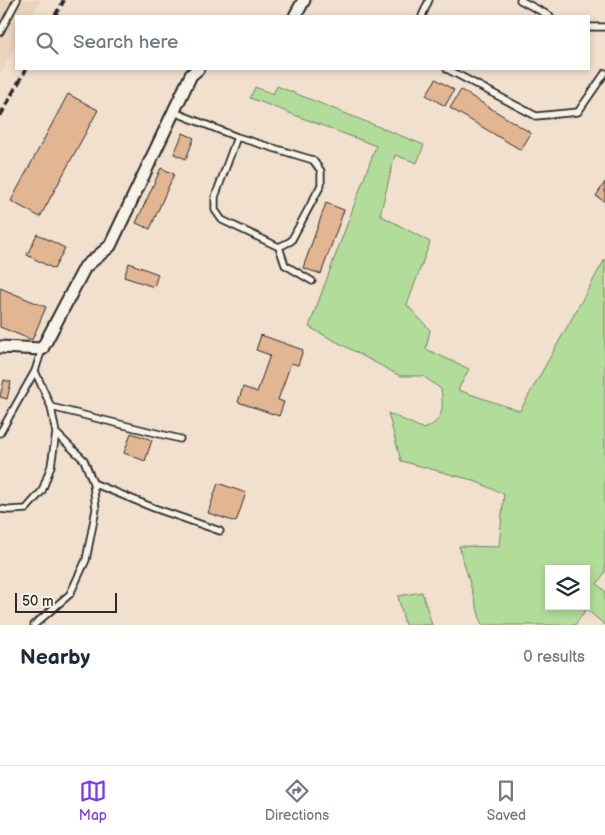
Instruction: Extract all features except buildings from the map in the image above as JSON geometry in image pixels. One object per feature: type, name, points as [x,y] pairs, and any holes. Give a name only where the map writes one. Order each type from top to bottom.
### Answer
[{"type":"street","points":[[296,15],[304,0]]},
{"type":"street","points":[[0,346],[42,349],[85,267],[110,246],[191,75],[197,70]]},
{"type":"lane","points":[[0,32],[17,0]]},
{"type":"lane","points":[[422,15],[429,0]]},
{"type":"lane","points":[[520,0],[548,15]]},
{"type":"lane","points":[[590,27],[605,27]]},
{"type":"lane","points":[[449,70],[536,116],[578,112],[605,73]]},
{"type":"lane","points":[[174,112],[237,137],[312,160],[321,171],[321,185],[291,241],[280,247]]},
{"type":"lane","points":[[237,137],[215,197],[215,210],[222,220],[280,247],[285,265],[312,281]]},
{"type":"lane","points":[[0,433],[35,371],[42,349]]},
{"type":"lane","points":[[0,509],[26,509],[42,491],[51,466],[56,433],[51,407],[35,371]]},
{"type":"lane","points":[[51,407],[180,440]]},
{"type":"lane","points":[[34,625],[70,594],[86,560],[96,509],[93,483],[84,460],[56,433]]},
{"type":"lane","points":[[93,483],[154,508],[220,531]]},
{"type":"shaded area","points":[[0,0],[41,0],[33,15],[15,15],[15,48],[0,75]]},
{"type":"green space","points":[[277,86],[424,145],[417,163],[395,155],[380,215],[430,242],[407,305],[430,330],[426,349],[469,369],[458,390],[520,411],[605,259],[605,572],[597,584],[605,591],[605,625],[587,610],[590,610],[590,565],[545,565],[545,610],[585,610],[575,625],[482,625],[459,546],[499,547],[504,494],[472,480],[401,461],[388,413],[424,429],[436,422],[441,413],[441,389],[423,376],[400,376],[309,327],[376,146],[250,98],[255,87],[273,94]]},
{"type":"green space","points":[[422,592],[432,625],[405,625],[398,596]]},
{"type":"railway","points":[[56,15],[64,0]]},
{"type":"railway","points":[[0,116],[25,70]]}]
